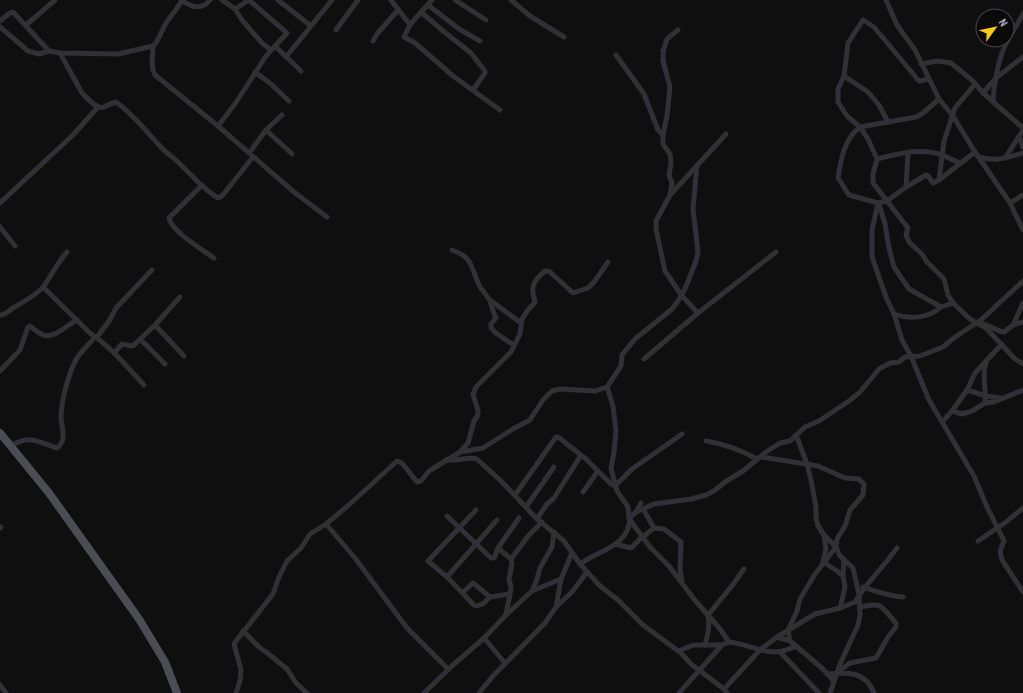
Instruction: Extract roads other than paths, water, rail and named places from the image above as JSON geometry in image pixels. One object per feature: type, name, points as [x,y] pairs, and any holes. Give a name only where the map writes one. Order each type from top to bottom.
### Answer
[{"type":"main road","points":[[0,433],[49,493],[139,619],[165,662],[177,693]]},
{"type":"street","points":[[26,25],[55,0]]},
{"type":"street","points":[[0,27],[28,51],[39,54],[49,51],[60,53],[118,54],[153,46],[181,0],[197,8],[204,6],[210,0]]},
{"type":"street","points":[[222,0],[235,8],[262,43],[271,50]]},
{"type":"street","points":[[218,126],[235,104],[271,50],[287,32],[249,0],[235,8]]},
{"type":"street","points":[[278,0],[311,26]]},
{"type":"street","points":[[286,57],[332,0]]},
{"type":"street","points":[[336,30],[358,0]]},
{"type":"street","points":[[391,0],[410,25]]},
{"type":"street","points":[[432,0],[410,25],[404,37],[415,43],[500,110]]},
{"type":"street","points":[[454,0],[486,20]]},
{"type":"street","points":[[511,0],[530,16],[564,37]]},
{"type":"street","points":[[886,0],[897,24],[915,50],[939,99],[953,116],[975,152],[1010,203],[1023,230]]},
{"type":"street","points":[[428,5],[448,21],[480,41]]},
{"type":"street","points":[[373,41],[377,34],[398,10]]},
{"type":"street","points":[[0,21],[12,12],[26,25],[49,51]]},
{"type":"street","points":[[421,12],[471,53],[485,72],[473,90]]},
{"type":"street","points":[[993,102],[996,78],[1002,52],[1023,14]]},
{"type":"street","points":[[929,79],[919,81],[874,26],[863,20],[848,43],[844,76],[838,89],[838,102],[841,109],[847,116],[860,126],[868,139],[877,159],[873,174],[873,183],[908,228],[906,237],[909,242],[944,279],[948,295],[953,303],[964,314],[986,328],[1015,359],[1023,364]]},
{"type":"street","points":[[670,195],[672,183],[670,175],[670,154],[663,144],[663,135],[667,116],[670,87],[663,61],[663,51],[667,39],[678,30]]},
{"type":"street","points":[[153,46],[154,59],[152,68],[154,75],[218,126],[294,192],[327,217]]},
{"type":"street","points":[[275,46],[301,71]]},
{"type":"street","points":[[60,53],[82,93],[98,107],[102,108],[116,102],[122,106],[167,154],[218,198],[220,198],[253,157]]},
{"type":"street","points":[[616,55],[644,94],[658,130],[663,135]]},
{"type":"street","points":[[983,94],[996,78],[1023,57]]},
{"type":"street","points":[[921,64],[937,61],[946,61],[951,63],[975,84],[983,94],[1023,129],[1005,158]]},
{"type":"street","points":[[255,72],[271,84],[289,101]]},
{"type":"street","points":[[844,76],[868,92],[879,105],[888,122]]},
{"type":"street","points":[[939,180],[947,130],[955,108],[975,84]]},
{"type":"street","points":[[939,99],[923,113],[916,116],[860,126],[852,132],[841,161],[838,178],[849,194],[878,203],[887,201],[906,187],[926,176],[928,176],[933,183],[939,180],[975,152]]},
{"type":"street","points":[[0,203],[73,135],[98,107]]},
{"type":"street","points":[[248,153],[266,130],[282,115]]},
{"type":"street","points":[[266,130],[292,154]]},
{"type":"street","points":[[698,313],[682,296],[665,271],[656,229],[656,221],[670,195],[726,134]]},
{"type":"street","points":[[1019,137],[1023,147]]},
{"type":"street","points":[[877,159],[916,151],[942,155],[960,163]]},
{"type":"street","points":[[906,187],[908,152]]},
{"type":"street","points":[[979,157],[990,160],[1023,153]]},
{"type":"street","points":[[460,452],[483,448],[530,420],[543,400],[552,391],[560,389],[595,391],[607,387],[621,366],[622,355],[635,340],[672,309],[682,296],[691,276],[698,252],[693,209],[697,166]]},
{"type":"street","points":[[202,185],[169,218],[170,223],[182,235],[214,258]]},
{"type":"street","points":[[1010,203],[1023,195]]},
{"type":"street","points":[[878,203],[885,224],[894,267],[909,289],[941,307]]},
{"type":"street","points":[[878,203],[872,230],[872,257],[894,314],[902,340],[911,356],[929,400],[974,476],[1004,541],[1000,552],[1002,560],[1023,592]]},
{"type":"street","points":[[0,226],[15,246]]},
{"type":"street","points":[[452,250],[458,252],[470,262],[473,267],[479,284],[489,299],[496,318],[492,324],[492,328],[497,334],[514,345]]},
{"type":"street","points":[[0,315],[7,313],[11,309],[32,297],[43,287],[62,257],[67,252]]},
{"type":"street","points":[[644,359],[698,313],[776,252]]},
{"type":"street","points":[[236,693],[242,670],[234,644],[273,594],[287,561],[301,548],[310,534],[326,524],[397,461],[402,463],[417,482],[421,481],[429,471],[460,452],[468,443],[474,421],[478,415],[473,394],[476,387],[507,357],[514,345],[520,334],[521,323],[528,310],[535,302],[532,286],[537,277],[545,271],[549,271],[573,293],[588,288],[608,262]]},
{"type":"street","points":[[10,446],[18,441],[30,438],[58,448],[62,444],[64,437],[61,416],[70,374],[74,364],[79,355],[109,321],[116,308],[152,270]]},
{"type":"street","points":[[630,519],[640,511],[660,502],[680,501],[706,495],[744,472],[760,458],[780,444],[786,442],[805,427],[819,421],[849,401],[860,392],[879,369],[890,363],[899,362],[905,357],[920,356],[943,347],[977,322],[1023,281]]},
{"type":"street","points":[[43,287],[114,353],[144,385]]},
{"type":"street","points":[[114,353],[122,344],[132,346],[155,325],[180,297]]},
{"type":"street","points":[[489,299],[521,323]]},
{"type":"street","points":[[894,314],[900,316],[924,316],[935,312],[941,307],[953,303]]},
{"type":"street","points":[[1013,325],[1023,303]]},
{"type":"street","points":[[0,372],[20,350],[28,327],[32,327],[42,335],[52,335],[77,320]]},
{"type":"street","points":[[977,322],[988,325],[998,332],[1004,332],[1013,325],[1023,322]]},
{"type":"street","points":[[155,325],[184,356]]},
{"type":"street","points":[[140,339],[165,364]]},
{"type":"street","points":[[942,422],[952,411],[975,373],[1002,344]]},
{"type":"street","points":[[985,403],[986,396],[983,374],[986,360]]},
{"type":"street","points":[[607,387],[613,406],[616,431],[611,468],[617,491],[628,507],[632,527],[669,566],[729,642]]},
{"type":"street","points":[[966,390],[1002,399]]},
{"type":"street","points":[[952,411],[962,414],[972,412],[985,403],[994,402],[1023,390]]},
{"type":"street","points":[[615,486],[632,469],[682,434]]},
{"type":"street","points":[[796,435],[807,464],[816,507],[817,522],[824,535],[836,547],[842,558],[853,568],[857,584],[858,625],[830,693]]},
{"type":"street","points":[[515,495],[556,437],[581,455],[615,486]]},
{"type":"street","points":[[706,440],[722,443],[760,458],[818,466],[844,478],[859,479],[864,484],[863,495],[850,510],[845,526],[837,539],[836,547],[800,599],[798,611],[788,630],[790,641]]},
{"type":"street","points":[[537,519],[560,488],[581,455]]},
{"type":"street","points":[[446,460],[454,461],[472,458],[477,459],[502,482],[537,519],[564,541],[580,564],[600,586],[618,600],[643,625],[678,651],[726,691],[760,650],[777,637],[815,614],[858,602],[880,605],[896,623],[896,628],[888,637],[876,658],[864,662],[850,663],[838,671],[827,674]]},
{"type":"street","points":[[526,507],[554,467]]},
{"type":"street","points":[[583,492],[598,471]]},
{"type":"street","points":[[978,541],[998,528],[1023,508]]},
{"type":"street","points":[[476,510],[460,529],[438,549],[428,561],[463,592],[474,605],[477,606],[490,597],[510,594]]},
{"type":"street","points":[[640,511],[654,528]]},
{"type":"street","points":[[447,516],[491,558],[494,558],[498,548],[519,518]]},
{"type":"street","points":[[447,577],[498,520]]},
{"type":"street","points":[[510,558],[542,522]]},
{"type":"street","points":[[326,524],[351,553],[407,628],[448,669]]},
{"type":"street","points":[[580,564],[622,540],[632,527]]},
{"type":"street","points":[[615,544],[631,548],[654,528],[664,529],[681,542],[680,570],[682,583]]},
{"type":"street","points":[[532,590],[540,568],[552,547],[554,532]]},
{"type":"street","points":[[823,565],[826,549],[824,535]]},
{"type":"street","points":[[622,540],[622,546]]},
{"type":"street","points":[[498,548],[510,558],[512,563],[509,579],[511,587],[506,615]]},
{"type":"street","points":[[858,602],[865,587],[897,548]]},
{"type":"street","points":[[556,607],[561,579],[572,553]]},
{"type":"street","points":[[830,556],[842,558]]},
{"type":"street","points":[[840,608],[845,587],[842,558]]},
{"type":"street","points":[[823,565],[837,571],[843,576]]},
{"type":"street","points":[[705,645],[708,634],[708,615],[744,569]]},
{"type":"street","points":[[479,693],[505,663],[544,623],[556,607],[572,592],[587,572]]},
{"type":"street","points":[[424,693],[448,669],[484,638],[532,590],[561,579]]},
{"type":"street","points":[[463,592],[473,583],[490,597]]},
{"type":"street","points":[[857,584],[888,596],[903,597]]},
{"type":"street","points":[[243,631],[260,648],[287,670],[296,683],[307,693]]},
{"type":"street","points":[[777,637],[790,641],[812,659],[834,681]]},
{"type":"street","points":[[484,638],[505,663]]},
{"type":"street","points":[[678,651],[694,645],[722,645],[729,642],[760,650],[780,652],[796,646]]},
{"type":"street","points":[[679,693],[722,645]]},
{"type":"street","points":[[780,652],[819,693]]},
{"type":"street","points":[[838,671],[859,675],[869,684],[874,693]]},
{"type":"street","points":[[0,685],[6,693]]}]
